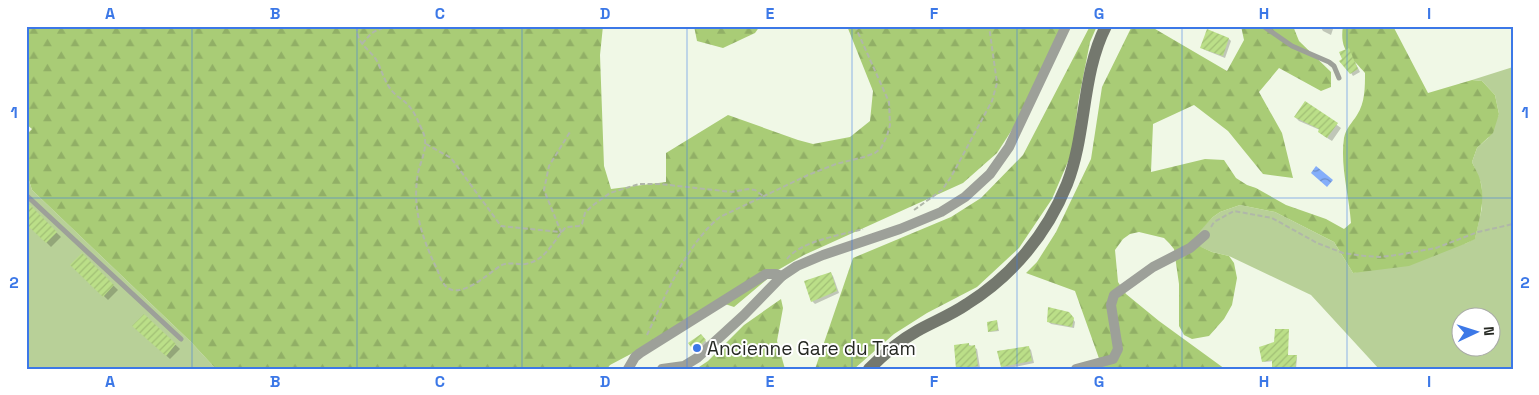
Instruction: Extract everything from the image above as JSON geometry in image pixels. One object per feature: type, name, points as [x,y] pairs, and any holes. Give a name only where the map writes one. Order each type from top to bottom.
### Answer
[{"type":"main road","points":[[869,369],[907,338],[987,291],[1005,275],[1037,240],[1056,208],[1073,168],[1094,56],[1106,26]]},
{"type":"street","points":[[662,369],[684,366],[697,358],[782,276],[797,266],[822,255],[900,229],[941,212],[965,197],[990,174],[1009,147],[1066,26]]},
{"type":"street","points":[[1076,369],[1113,359],[1118,349],[1111,305],[1114,295],[1153,267],[1190,248],[1205,235]]},
{"type":"street","points":[[628,369],[635,357],[640,353],[766,274],[782,276]]},
{"type":"lane","points":[[1263,26],[1292,46],[1329,62],[1334,66],[1340,78]]},
{"type":"lane","points":[[26,195],[181,339]]},
{"type":"path","points":[[357,26],[358,40],[376,60],[384,79],[393,93],[407,103],[424,133],[426,144],[417,179],[415,208],[421,224],[424,242],[444,286],[452,289],[464,288],[474,285],[501,266],[512,263],[521,265],[538,260],[566,227],[582,224],[585,213],[601,198],[623,188],[638,184],[660,184],[732,192],[748,189],[755,190],[763,196]]},
{"type":"path","points":[[362,44],[368,36],[381,29],[382,26]]},
{"type":"path","points":[[640,353],[642,345],[675,278],[698,240],[710,225],[720,217],[808,175],[836,164],[864,157],[881,148],[890,125],[888,102],[855,26]]},
{"type":"path","points":[[914,210],[942,190],[951,178],[992,101],[996,84],[989,26]]},
{"type":"path","points":[[561,232],[544,190],[549,166],[570,132]]},
{"type":"path","points":[[426,144],[451,158],[500,226],[561,232]]},
{"type":"path","points":[[1205,235],[1214,222],[1234,211],[1272,218],[1317,243],[1343,253],[1380,256],[1436,248],[1478,232],[1513,224]]},
{"type":"path","points":[[782,276],[786,260],[792,252],[810,244],[863,229]]},
{"type":"green space","points":[[26,26],[603,26],[600,55],[604,166],[611,189],[666,182],[666,153],[728,115],[813,144],[850,137],[870,121],[873,91],[847,26],[1068,26],[1032,99],[997,153],[963,183],[804,255],[778,270],[734,307],[716,301],[644,347],[610,365],[607,369],[216,369],[191,342],[32,190],[26,171],[26,135],[32,129],[26,124]]},
{"type":"green space","points":[[694,26],[760,26],[755,33],[723,48],[697,41]]},
{"type":"green space","points":[[1090,26],[1097,26],[1090,42],[1078,103],[1073,150],[1052,199],[1019,248],[977,287],[927,313],[894,334],[854,369],[815,369],[853,258],[951,217],[981,198],[1023,155]]},
{"type":"green space","points":[[1132,26],[1150,26],[1227,71],[1244,40],[1241,26],[1293,26],[1299,41],[1331,72],[1331,87],[1321,91],[1279,68],[1259,92],[1282,133],[1293,178],[1263,174],[1228,131],[1194,105],[1153,124],[1151,172],[1205,159],[1224,160],[1236,178],[1247,185],[1286,205],[1326,219],[1344,229],[1351,223],[1344,170],[1344,138],[1362,105],[1365,73],[1347,52],[1343,41],[1343,26],[1393,26],[1428,93],[1472,80],[1482,81],[1495,95],[1499,114],[1493,133],[1477,148],[1472,162],[1480,178],[1482,191],[1481,212],[1475,239],[1409,266],[1353,273],[1334,242],[1275,212],[1240,205],[1220,212],[1201,230],[1196,238],[1197,245],[1212,252],[1229,256],[1234,263],[1237,278],[1232,305],[1224,319],[1209,336],[1192,339],[1184,335],[1179,326],[1179,284],[1174,249],[1164,238],[1139,232],[1130,234],[1123,239],[1115,250],[1118,282],[1126,294],[1159,321],[1225,369],[1101,369],[1101,364],[1075,291],[1026,273],[1037,262],[1056,232],[1091,159],[1102,87]]},
{"type":"green space","points":[[1513,67],[1513,369],[1379,369],[1311,295],[1229,256],[1212,252],[1196,245],[1196,238],[1200,230],[1213,217],[1220,212],[1240,205],[1275,212],[1334,242],[1353,273],[1467,243],[1475,238],[1482,208],[1481,183],[1472,162],[1477,148],[1488,138],[1499,114],[1495,95],[1482,81],[1472,80]]},
{"type":"green space","points":[[26,171],[32,190],[191,342],[216,369],[26,369]]},
{"type":"green space","points":[[781,299],[783,308],[777,341],[785,369],[696,369],[708,361],[744,325]]},
{"type":"water","points":[[1316,166],[1333,180],[1327,187],[1311,173]]},
{"type":"building","points":[[1207,29],[1229,38],[1223,56],[1200,48]]},
{"type":"building","points":[[1349,48],[1358,69],[1350,74],[1339,61],[1342,59],[1339,52]]},
{"type":"building","points":[[1305,101],[1338,123],[1327,138],[1318,132],[1319,129],[1294,117]]},
{"type":"building","points":[[26,201],[57,232],[46,243],[26,224]]},
{"type":"building","points":[[82,253],[114,285],[103,297],[70,265]]},
{"type":"building","points":[[831,272],[837,291],[811,302],[804,281]]},
{"type":"building","points":[[1048,307],[1069,312],[1074,318],[1072,327],[1047,322]]},
{"type":"building","points":[[144,314],[176,344],[166,356],[132,326]]},
{"type":"building","points":[[997,320],[998,330],[988,332],[987,322]]},
{"type":"building","points":[[1275,329],[1289,329],[1288,355],[1297,355],[1295,369],[1272,369],[1272,360],[1262,362],[1259,347],[1274,342]]},
{"type":"building","name":"Ancienne Gare du Tram","points":[[701,334],[706,340],[694,351],[688,343]]},
{"type":"building","points":[[969,343],[969,346],[975,345],[978,366],[956,369],[954,345]]},
{"type":"building","points":[[1029,346],[1032,361],[1001,367],[997,351]]},
{"type":"place","name":"Ancienne Gare du Tram","points":[[697,348]]}]
